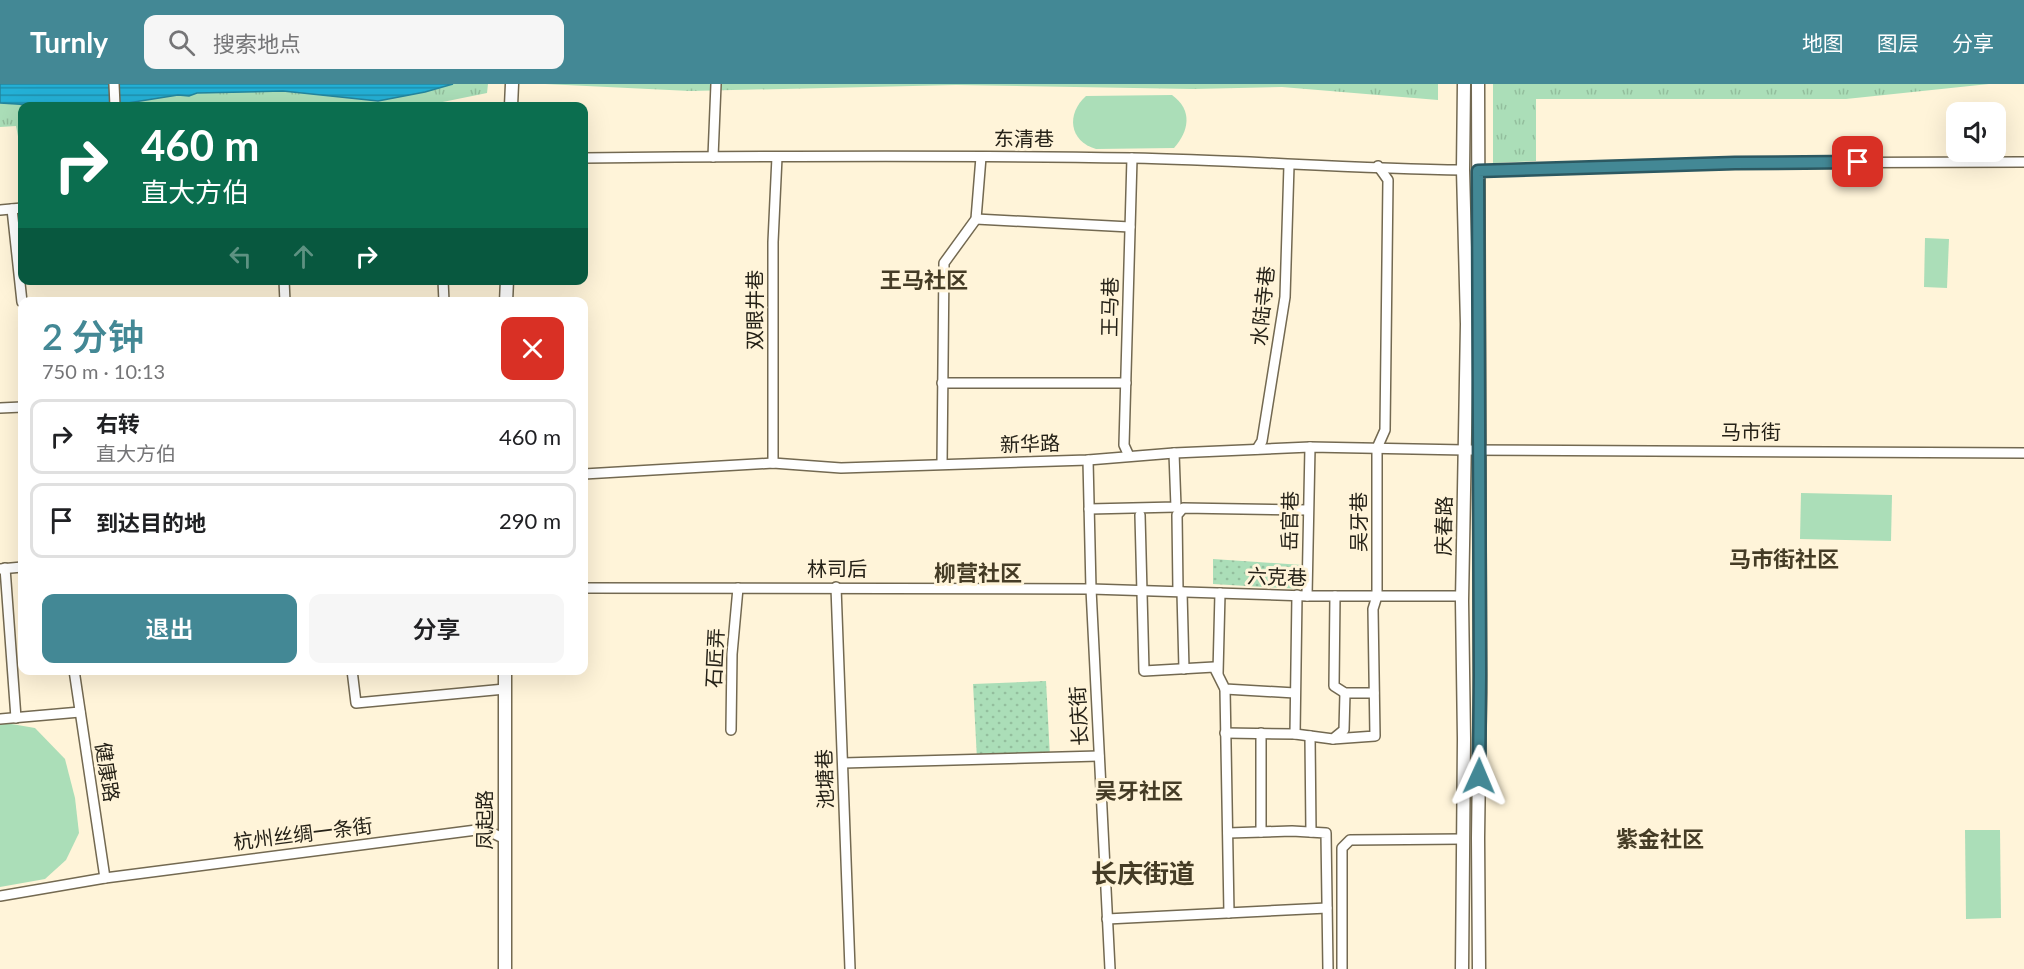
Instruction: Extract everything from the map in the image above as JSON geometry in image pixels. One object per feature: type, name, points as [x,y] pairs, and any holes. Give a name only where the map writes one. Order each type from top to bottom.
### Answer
[{"type":"main road","points":[[511,102],[512,84]]},
{"type":"main road","name":"庆春路","points":[[1462,969],[1463,596],[1467,324],[1463,170],[1464,84]]},
{"type":"main road","name":"庆春路","points":[[1478,84],[1479,969]]},
{"type":"main road","name":"凤起路","points":[[505,675],[505,969]]},
{"type":"street","points":[[114,84],[115,102]]},
{"type":"street","points":[[713,157],[717,84]]},
{"type":"street","name":"双眼井巷","points":[[773,463],[773,242],[777,157]]},
{"type":"street","points":[[942,464],[944,263],[976,219],[981,157]]},
{"type":"street","name":"东清巷","points":[[588,158],[1132,158],[1463,170]]},
{"type":"street","name":"王马巷","points":[[1129,456],[1124,445],[1132,158]]},
{"type":"street","points":[[1478,171],[1735,163],[2024,162]]},
{"type":"street","name":"水陆寺巷","points":[[1257,449],[1262,441],[1286,297],[1289,165]]},
{"type":"street","name":"吴牙巷","points":[[1333,738],[1375,736],[1373,609],[1377,596],[1377,447],[1386,430],[1388,180],[1378,166]]},
{"type":"street","points":[[0,210],[18,208]]},
{"type":"street","points":[[12,209],[18,252]]},
{"type":"street","points":[[976,219],[1130,227]]},
{"type":"street","points":[[942,383],[1126,383]]},
{"type":"street","points":[[0,408],[18,407]]},
{"type":"street","name":"新华路","points":[[588,474],[773,463],[841,468],[1088,460],[1174,453],[1310,447],[1478,450]]},
{"type":"street","name":"岳官巷","points":[[1294,734],[1310,447]]},
{"type":"street","name":"马市街","points":[[1478,450],[2024,453]]},
{"type":"street","points":[[1089,509],[1176,507],[1174,453]]},
{"type":"street","name":"长庆街","points":[[1088,460],[1091,589],[1110,969]]},
{"type":"street","points":[[1184,669],[1177,515],[1183,508],[1308,510]]},
{"type":"street","points":[[1140,515],[1141,590],[1144,597],[1144,671],[1214,667],[1225,689],[1229,913]]},
{"type":"street","points":[[16,717],[2,568],[18,567]]},
{"type":"street","name":"池塘巷","points":[[836,587],[850,969]]},
{"type":"street","name":"林司后","points":[[588,588],[1091,589]]},
{"type":"street","name":"石匠弄","points":[[731,730],[732,654],[738,588]]},
{"type":"street","name":"六克巷","points":[[1091,589],[1302,596],[1463,596]]},
{"type":"street","points":[[1218,673],[1220,593]]},
{"type":"street","points":[[1335,596],[1334,686],[1345,693],[1374,693]]},
{"type":"street","name":"健康路","points":[[75,675],[105,878]]},
{"type":"street","points":[[353,675],[356,703],[505,688]]},
{"type":"street","points":[[1225,689],[1295,693]]},
{"type":"street","points":[[1226,733],[1294,734],[1333,738],[1344,730],[1345,693]]},
{"type":"street","points":[[0,719],[80,712]]},
{"type":"street","points":[[1261,734],[1261,832]]},
{"type":"street","points":[[1310,736],[1311,832]]},
{"type":"street","points":[[843,763],[1099,756]]},
{"type":"street","name":"杭州丝绸一条街","points":[[0,896],[105,878],[484,829],[505,839]]},
{"type":"street","points":[[1228,833],[1326,833],[1328,969]]},
{"type":"street","points":[[1342,969],[1342,848],[1350,840],[1463,839]]},
{"type":"street","points":[[1107,919],[1327,908]]},
{"type":"green space","points":[[0,84],[488,84],[487,93],[443,102],[18,102],[18,136],[16,126],[0,127]]},
{"type":"green space","points":[[545,84],[1438,84],[1438,100],[1282,87],[1193,89],[956,85],[690,91]]},
{"type":"green space","points":[[1493,84],[1989,84],[1846,99],[1536,99],[1536,161],[1493,163]]},
{"type":"green space","points":[[1172,95],[1183,107],[1187,121],[1183,135],[1174,148],[1096,149],[1080,140],[1073,126],[1075,111],[1086,96]]},
{"type":"green space","points":[[1925,238],[1949,239],[1947,288],[1924,287]]},
{"type":"green space","points":[[1801,493],[1892,495],[1891,541],[1800,539]]},
{"type":"green space","points":[[1213,559],[1302,565],[1300,589],[1213,584]]},
{"type":"green space","points":[[1046,681],[1050,757],[977,759],[973,684]]},
{"type":"green space","points":[[0,722],[35,728],[65,759],[75,798],[79,833],[66,860],[45,879],[0,887]]},
{"type":"green space","points":[[1965,830],[2000,830],[2001,918],[1966,919]]},
{"type":"water","points":[[0,84],[453,84],[378,101],[283,91],[197,93],[189,96],[178,95],[134,102],[0,103]]},
{"type":"district","name":"王马社区","points":[[924,280]]},
{"type":"district","name":"马市街社区","points":[[1784,559]]},
{"type":"district","name":"柳营社区","points":[[978,573]]},
{"type":"district","name":"吴牙社区","points":[[1139,791]]},
{"type":"district","name":"紫金社区","points":[[1660,839]]},
{"type":"district","name":"长庆街道","points":[[1143,874]]},
{"type":"route","points":[[1479,776],[1478,171],[1735,163],[1858,162]]}]
